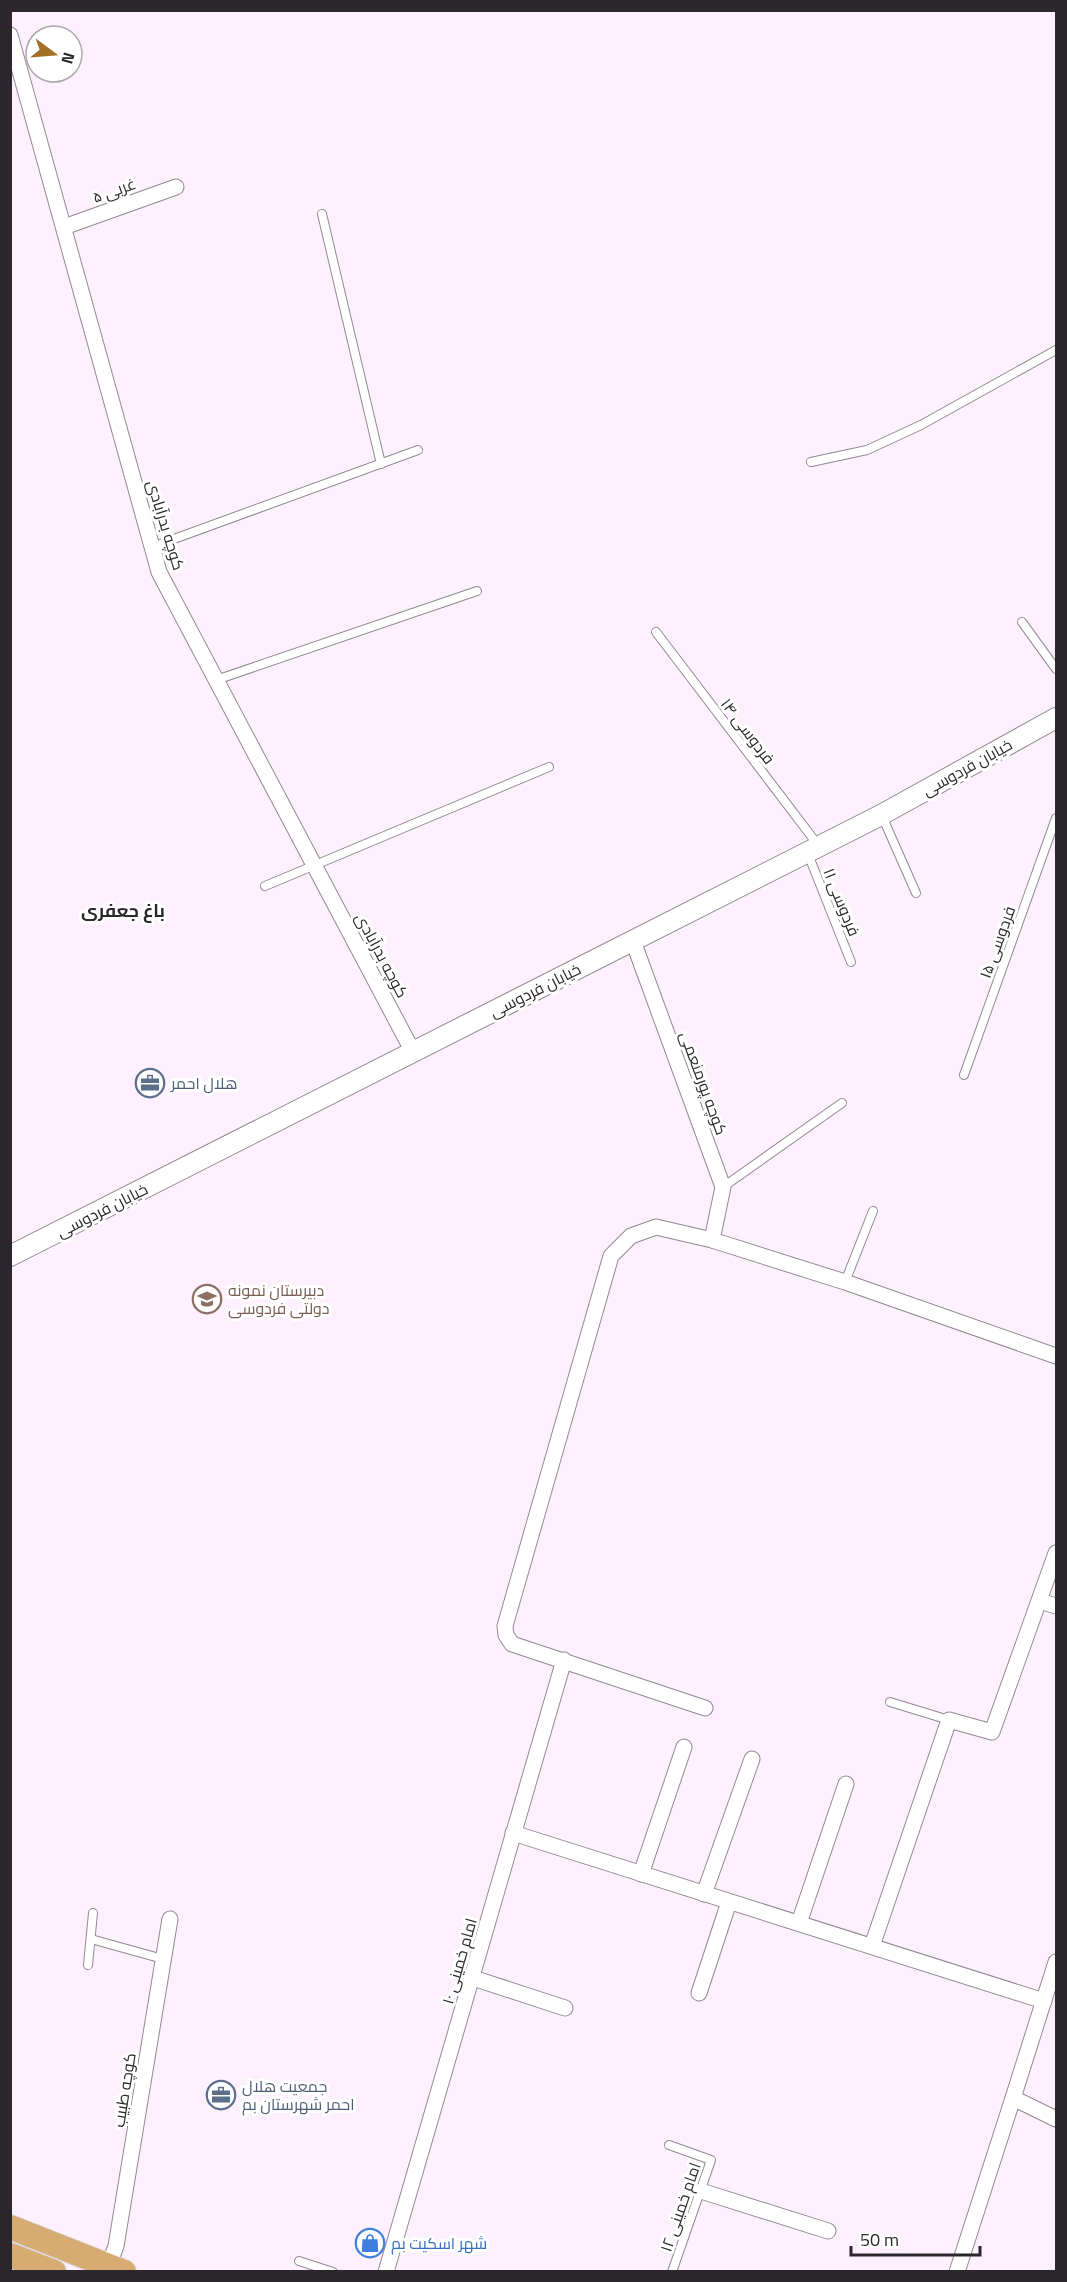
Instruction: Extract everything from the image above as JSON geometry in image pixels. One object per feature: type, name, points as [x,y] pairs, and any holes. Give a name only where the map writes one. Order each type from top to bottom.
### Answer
[{"type":"main road","points":[[10,2227],[117,2268]]},
{"type":"main road","points":[[10,2255],[54,2271]]},
{"type":"street","name":"کوچه بدرآبادی","points":[[10,35],[159,573],[413,1052]]},
{"type":"street","name":"۵ غربی","points":[[64,227],[176,187]]},
{"type":"street","name":"خیابان فردوسی","points":[[10,1256],[881,815],[1056,717]]},
{"type":"street","name":"کوچه پورمنعمی","points":[[633,941],[723,1187]]},
{"type":"street","points":[[712,1240],[723,1187]]},
{"type":"street","points":[[705,1708],[512,1644],[506,1635],[505,1626],[611,1256],[631,1236],[656,1227],[712,1240],[845,1282],[1056,1356]]},
{"type":"street","points":[[872,1946],[949,1720],[992,1732],[1056,1553]]},
{"type":"street","points":[[1040,1601],[1056,1606]]},
{"type":"street","name":"امام خمینی ۱۰","points":[[386,2271],[564,1660]]},
{"type":"street","points":[[641,1874],[684,1747]]},
{"type":"street","points":[[704,1894],[752,1759]]},
{"type":"street","points":[[799,1923],[846,1784]]},
{"type":"street","points":[[513,1833],[1044,2001]]},
{"type":"street","points":[[699,1993],[729,1902]]},
{"type":"street","name":"کوچه طبیب","points":[[117,2268],[116,2246],[170,1919]]},
{"type":"street","points":[[957,2271],[1056,1962]]},
{"type":"street","points":[[473,1978],[565,2008]]},
{"type":"street","points":[[1013,2098],[1056,2119]]},
{"type":"street","points":[[701,2191],[828,2231]]},
{"type":"lane","points":[[322,214],[381,464]]},
{"type":"lane","points":[[811,462],[867,450],[921,425],[1056,350]]},
{"type":"lane","points":[[152,547],[418,450]]},
{"type":"lane","points":[[216,680],[477,591]]},
{"type":"lane","points":[[1022,622],[1056,669]]},
{"type":"lane","name":"فردوسی ۱۴","points":[[656,632],[814,849]]},
{"type":"lane","points":[[265,886],[549,767]]},
{"type":"lane","points":[[881,815],[916,893]]},
{"type":"lane","name":"فردوسی ۱۵","points":[[964,1075],[1056,818]]},
{"type":"lane","name":"فردوسی ۱۱","points":[[814,849],[851,962]]},
{"type":"lane","points":[[723,1187],[842,1103]]},
{"type":"lane","points":[[845,1282],[873,1211]]},
{"type":"lane","points":[[890,1702],[949,1720]]},
{"type":"lane","points":[[88,1965],[93,1913]]},
{"type":"lane","points":[[91,1939],[163,1959]]},
{"type":"lane","name":"امام خمینی ۱۲","points":[[669,2145],[711,2160],[672,2271]]},
{"type":"lane","points":[[299,2261],[333,2271]]},
{"type":"place","name":"هلال احمر","points":[[150,1083]]},
{"type":"place","name":"دبیرستان نمونه دولتی فردوسی","points":[[207,1299]]},
{"type":"place","name":"جمعیت هلال احمر شهرستان بم","points":[[221,2095]]},
{"type":"place","name":"شهر اسکیت بم","points":[[370,2243]]},
{"type":"district","name":"باغ جعفری","points":[[123,911]]}]
